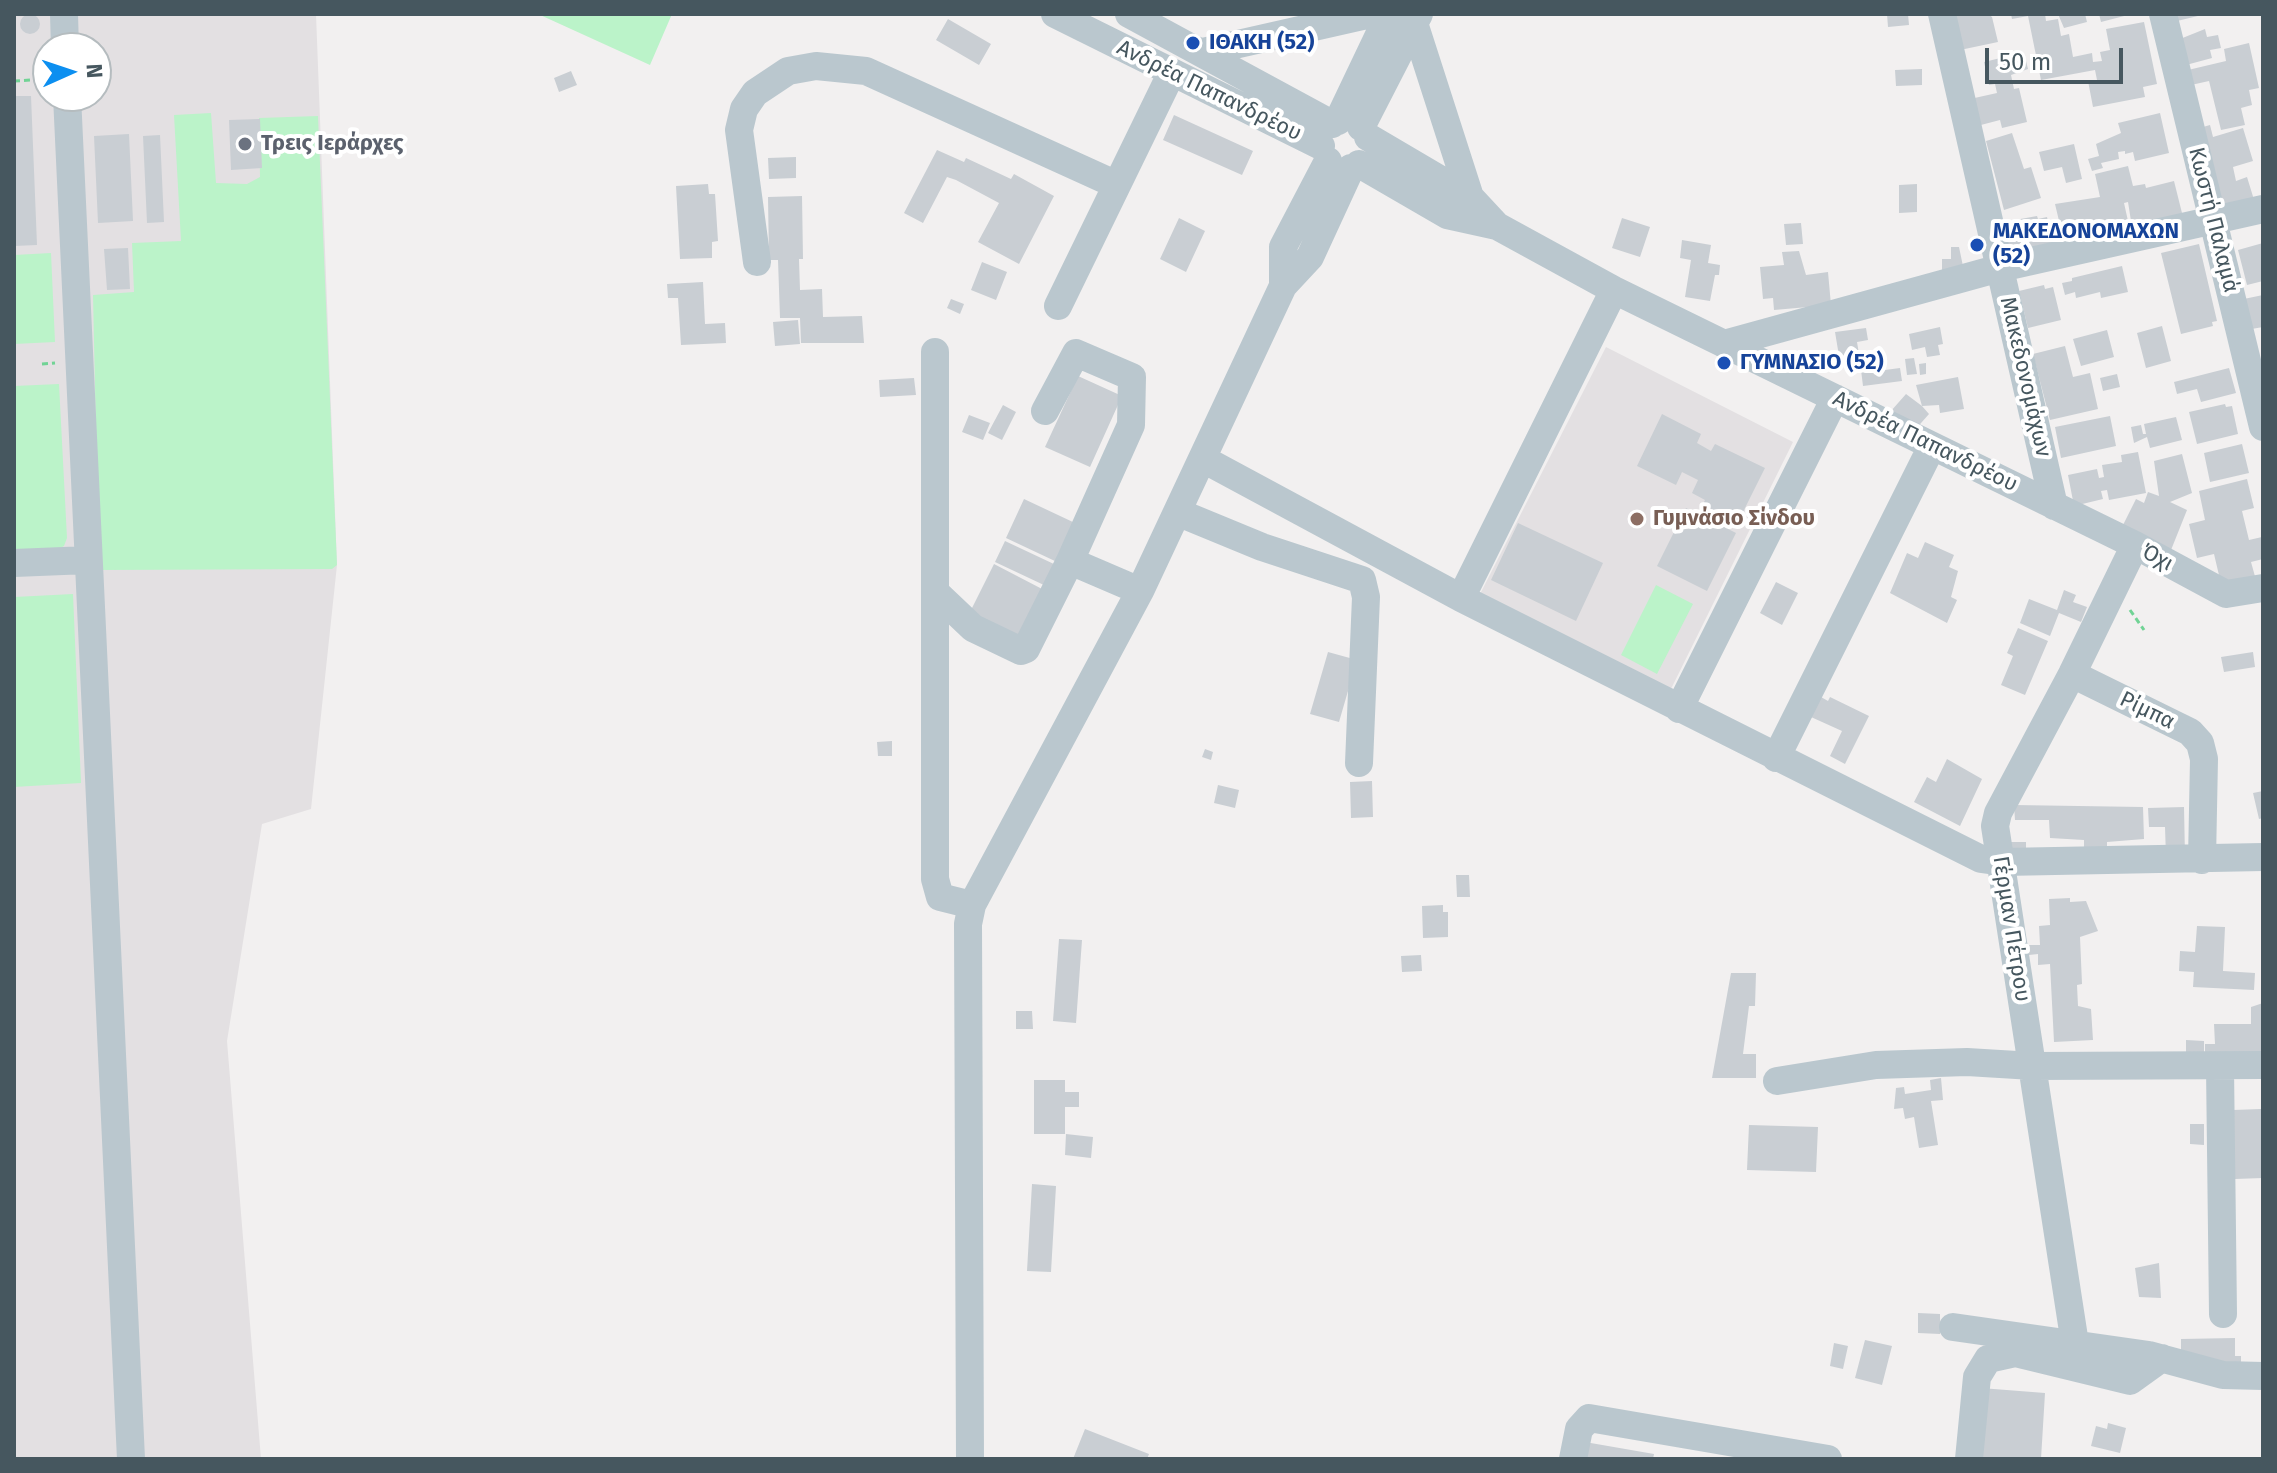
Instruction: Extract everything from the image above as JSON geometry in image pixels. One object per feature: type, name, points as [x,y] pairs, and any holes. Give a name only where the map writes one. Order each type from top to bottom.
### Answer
[{"type":"street","name":"Ανδρέα Παπανδρέου","points":[[1055,14],[1172,72],[1470,197],[1497,226]]},
{"type":"street","name":"Ανδρέα Παπανδρέου","points":[[1129,14],[1203,52],[1344,143],[1447,215],[1497,226],[1614,290],[2054,506]]},
{"type":"street","points":[[1203,52],[1371,14]]},
{"type":"street","name":"Μακεδονομάχων","points":[[1942,14],[2054,506]]},
{"type":"street","name":"Κωστή Παλαμά","points":[[2163,14],[2263,427]]},
{"type":"street","points":[[976,1456],[968,924],[972,905],[1140,591],[1283,286],[1310,257],[1344,143],[1407,17]]},
{"type":"street","points":[[1407,17],[1470,197]]},
{"type":"street","points":[[757,262],[739,130],[744,109],[755,93],[788,71],[816,66],[866,71],[1117,185]]},
{"type":"street","points":[[1058,306],[1172,72]]},
{"type":"street","points":[[68,112],[131,1459]]},
{"type":"street","points":[[1724,344],[2000,268],[2263,209]]},
{"type":"street","points":[[1461,598],[1614,290]]},
{"type":"street","points":[[935,352],[936,890],[940,897],[972,905]]},
{"type":"street","points":[[935,592],[973,628],[1021,651],[1026,649],[1070,561],[1131,425],[1132,377],[1076,353],[1045,411]]},
{"type":"street","points":[[1679,709],[1835,398]]},
{"type":"street","points":[[1776,758],[1932,446]]},
{"type":"street","points":[[1203,459],[1461,598],[1961,850],[2003,862],[2263,857]]},
{"type":"street","name":"Όχι","points":[[2054,506],[2226,594],[2263,588]]},
{"type":"street","points":[[1177,512],[1262,547],[1362,580],[1366,597],[1359,763]]},
{"type":"street","name":"Γέρμαν Πέτρου","points":[[2075,1344],[2003,862],[1996,843],[1998,813],[2072,674],[2135,545]]},
{"type":"street","points":[[14,563],[88,560]]},
{"type":"street","points":[[1070,561],[1140,591]]},
{"type":"street","name":"Ρίμπα","points":[[2072,674],[2190,732],[2200,743],[2204,759],[2202,860]]},
{"type":"street","points":[[1777,1081],[1876,1065],[1967,1062],[2033,1066],[2263,1065]]},
{"type":"street","points":[[2220,1067],[2223,1314]]},
{"type":"street","points":[[1953,1327],[2162,1358],[2223,1375],[2263,1376]]},
{"type":"street","points":[[1969,1459],[1977,1377],[1988,1359],[2015,1353],[2130,1381],[2162,1358]]},
{"type":"street","points":[[1573,1459],[1579,1429],[1589,1418],[1828,1459]]},
{"type":"shaded area","points":[[14,14],[316,14],[337,565],[311,809],[262,824],[227,1041],[261,1459],[14,1459]]},
{"type":"shaded area","name":"Γυμνάσιο Σίνδου","points":[[1606,347],[1793,442],[1669,693],[1479,596]]},
{"type":"green space","points":[[538,14],[672,14],[650,65]]},
{"type":"green space","points":[[211,113],[216,183],[247,184],[260,177],[259,118],[318,116],[337,565],[332,569],[99,570],[93,295],[134,292],[132,243],[181,241],[174,115]]},
{"type":"green space","points":[[51,253],[55,342],[14,344],[14,255]]},
{"type":"green space","points":[[59,384],[67,538],[64,546],[54,551],[14,553],[14,386]]},
{"type":"green space","points":[[1656,585],[1693,604],[1657,674],[1621,655]]},
{"type":"green space","points":[[73,594],[81,783],[14,787],[14,597]]},
{"type":"building","points":[[1887,14],[1908,14],[1909,25],[1888,27]]},
{"type":"building","points":[[1952,14],[1988,14],[1992,17],[1998,42],[1960,50]]},
{"type":"building","points":[[2011,14],[2045,14],[2046,21],[2058,19],[2061,36],[2069,34],[2073,57],[2092,53],[2093,62],[2102,61],[2100,52],[2110,50],[2106,29],[2144,22],[2157,84],[2143,87],[2145,97],[2093,107],[2088,81],[2097,80],[2095,70],[2041,80],[2028,16],[2012,19]]},
{"type":"building","points":[[2058,14],[2085,14],[2087,22],[2064,28]]},
{"type":"building","points":[[2099,14],[2128,14],[2128,15],[2101,22]]},
{"type":"building","points":[[2176,14],[2202,14],[2202,15],[2177,21]]},
{"type":"building","points":[[26,15],[34,15],[39,20],[36,32],[26,33],[21,28],[21,20]]},
{"type":"building","points":[[948,19],[991,44],[979,65],[936,40]]},
{"type":"building","points":[[2205,29],[2207,37],[2218,35],[2221,48],[2210,50],[2212,58],[2186,65],[2180,39]]},
{"type":"building","points":[[2249,43],[2259,88],[2249,90],[2252,105],[2241,108],[2245,125],[2221,130],[2209,81],[2191,85],[2188,70],[2226,61],[2224,49]]},
{"type":"building","points":[[2017,54],[2019,62],[2026,61],[2028,69],[2011,75],[2014,89],[2019,88],[2027,122],[2002,128],[2000,120],[1977,126],[1970,99],[1997,93],[1995,84],[1989,85],[1984,62]]},
{"type":"building","points":[[1922,69],[1922,85],[1896,86],[1895,70]]},
{"type":"building","points":[[571,71],[577,85],[559,92],[554,78]]},
{"type":"building","points":[[14,96],[31,96],[37,245],[14,246]]},
{"type":"building","points":[[2160,113],[2169,153],[2135,161],[2133,152],[2118,152],[2119,159],[2101,163],[2103,168],[2092,171],[2088,159],[2099,156],[2096,144],[2121,133],[2118,123]]},
{"type":"building","points":[[1174,115],[1253,151],[1242,175],[1163,140]]},
{"type":"building","name":"Τρεις Ιεράρχες","points":[[260,119],[262,168],[231,170],[229,120]]},
{"type":"building","points":[[2210,125],[2213,137],[2243,128],[2253,161],[2233,167],[2236,181],[2247,177],[2255,203],[2219,214],[2196,129]]},
{"type":"building","points":[[2012,133],[2024,169],[2031,167],[2041,198],[2004,210],[1986,141]]},
{"type":"building","points":[[129,134],[133,221],[98,223],[94,136]]},
{"type":"building","points":[[160,135],[164,222],[147,223],[143,136]]},
{"type":"building","points":[[2074,144],[2082,179],[2066,183],[2062,167],[2044,171],[2039,152]]},
{"type":"building","points":[[937,150],[964,162],[966,158],[1011,179],[1014,174],[1054,196],[1019,264],[978,242],[999,203],[956,180],[947,177],[923,223],[904,213]]},
{"type":"building","points":[[796,157],[796,178],[769,179],[768,158]]},
{"type":"building","points":[[2128,166],[2133,186],[2145,184],[2146,188],[2174,181],[2184,221],[2144,231],[2141,219],[2131,221],[2128,202],[2124,203],[2130,230],[2065,246],[2055,204],[2100,197],[2095,174]]},
{"type":"building","points":[[708,184],[709,194],[715,194],[718,241],[712,242],[712,258],[680,259],[676,186]]},
{"type":"building","points":[[1917,184],[1917,212],[1899,213],[1899,185]]},
{"type":"building","points":[[802,196],[800,290],[822,289],[823,317],[862,316],[864,343],[801,343],[800,318],[780,318],[778,260],[769,260],[768,197]]},
{"type":"building","points":[[2037,216],[2038,219],[2047,217],[2054,251],[2010,259],[2004,222]]},
{"type":"building","points":[[1179,218],[1205,231],[1186,272],[1160,259]]},
{"type":"building","points":[[1622,218],[1650,227],[1640,257],[1612,248]]},
{"type":"building","points":[[1801,223],[1803,244],[1786,245],[1784,224]]},
{"type":"building","points":[[1682,240],[1711,245],[1708,263],[1720,265],[1710,301],[1685,297],[1691,260],[1680,258]]},
{"type":"building","points":[[2263,243],[2263,281],[2247,285],[2238,250]]},
{"type":"building","points":[[2199,244],[2217,321],[2212,322],[2213,326],[2181,334],[2161,253]]},
{"type":"building","points":[[1951,247],[1959,247],[1964,271],[1942,271],[1942,259],[1951,259]]},
{"type":"building","points":[[128,248],[130,289],[107,290],[104,249]]},
{"type":"building","points":[[1799,251],[1806,275],[1828,272],[1831,305],[1774,310],[1773,298],[1763,299],[1760,267],[1784,265],[1782,252]]},
{"type":"building","points":[[982,262],[1007,272],[996,300],[971,290]]},
{"type":"building","points":[[2122,266],[2128,292],[2101,298],[2100,292],[2076,298],[2075,292],[2065,295],[2062,283]]},
{"type":"building","points":[[703,282],[705,324],[725,323],[726,343],[681,345],[678,298],[668,298],[667,284]]},
{"type":"building","points":[[2044,285],[2045,289],[2053,287],[2061,320],[2028,328],[2019,291]]},
{"type":"building","points":[[2263,295],[2263,327],[2246,330],[2239,300]]},
{"type":"building","points":[[951,299],[964,304],[960,314],[947,308]]},
{"type":"building","points":[[798,320],[800,344],[775,346],[773,322]]},
{"type":"building","points":[[2162,326],[2171,361],[2146,368],[2137,333]]},
{"type":"building","points":[[1940,327],[1943,344],[1938,345],[1940,355],[1927,357],[1925,347],[1912,350],[1909,334]]},
{"type":"building","points":[[1866,328],[1868,340],[1857,342],[1859,354],[1839,356],[1835,332]]},
{"type":"building","points":[[2107,330],[2114,357],[2081,366],[2073,339]]},
{"type":"building","points":[[2065,346],[2073,377],[2090,373],[2098,409],[2050,420],[2033,354]]},
{"type":"building","points":[[1883,350],[1885,370],[1900,368],[1902,381],[1863,386],[1859,354]]},
{"type":"building","points":[[1914,358],[1917,374],[1907,375],[1905,359]]},
{"type":"building","points":[[1926,363],[1926,374],[1920,375],[1919,364]]},
{"type":"building","points":[[2229,368],[2236,393],[2201,402],[2197,389],[2177,394],[2174,382]]},
{"type":"building","points":[[2117,374],[2120,387],[2103,391],[2100,378]]},
{"type":"building","points":[[1078,376],[1122,396],[1090,467],[1045,447]]},
{"type":"building","points":[[1958,377],[1964,409],[1940,413],[1939,405],[1922,406],[1916,385]]},
{"type":"building","points":[[914,378],[916,395],[880,397],[879,380]]},
{"type":"building","points":[[1906,394],[1929,414],[1914,431],[1891,411]]},
{"type":"building","points":[[2225,404],[2226,407],[2232,406],[2238,434],[2197,444],[2189,412]]},
{"type":"building","points":[[1003,405],[1016,412],[1002,440],[988,433]]},
{"type":"building","points":[[1662,414],[1701,434],[1697,443],[1711,451],[1715,444],[1765,468],[1741,516],[1736,514],[1728,529],[1736,533],[1707,591],[1657,566],[1686,508],[1698,514],[1705,500],[1692,493],[1698,480],[1682,472],[1676,485],[1637,466]]},
{"type":"building","points":[[969,415],[990,423],[983,440],[962,432]]},
{"type":"building","points":[[2110,416],[2116,446],[2061,458],[2055,427]]},
{"type":"building","points":[[2176,417],[2182,440],[2150,448],[2147,437],[2134,443],[2131,427],[2141,425],[2143,434],[2146,434],[2144,424]]},
{"type":"building","points":[[2242,444],[2249,473],[2210,482],[2204,453]]},
{"type":"building","points":[[2138,452],[2146,493],[2109,500],[2107,490],[2101,491],[2103,499],[2074,506],[2068,475],[2097,469],[2099,478],[2104,477],[2102,465],[2122,462],[2121,455]]},
{"type":"building","points":[[2182,454],[2192,493],[2170,502],[2187,510],[2171,550],[2122,527],[2136,499],[2144,503],[2148,492],[2159,496],[2154,461]]},
{"type":"building","points":[[2247,479],[2254,508],[2242,511],[2249,540],[2262,537],[2263,559],[2251,562],[2256,580],[2222,588],[2214,554],[2197,558],[2189,524],[2205,520],[2199,491]]},
{"type":"building","points":[[1024,499],[1075,523],[1057,562],[1006,538]]},
{"type":"building","points":[[1518,523],[1603,563],[1576,621],[1491,580]]},
{"type":"building","points":[[1005,541],[1056,565],[1046,586],[995,562]]},
{"type":"building","points":[[1925,542],[1954,555],[1949,567],[1958,571],[1951,597],[1957,600],[1947,623],[1890,593],[1907,553],[1918,558]]},
{"type":"building","points":[[994,564],[1044,590],[1018,641],[968,616]]},
{"type":"building","points":[[1776,582],[1798,593],[1782,625],[1760,613]]},
{"type":"building","points":[[2064,590],[2076,595],[2073,602],[2087,607],[2081,622],[2059,613],[2050,636],[2020,623],[2029,599],[2057,610]]},
{"type":"building","points":[[2018,628],[2048,641],[2025,695],[2001,685],[2013,656],[2007,653]]},
{"type":"building","points":[[1328,652],[1357,660],[1339,722],[1310,714]]},
{"type":"building","points":[[2253,652],[2255,667],[2224,672],[2221,657]]},
{"type":"building","points":[[1821,697],[1828,701],[1830,697],[1869,716],[1845,764],[1830,756],[1842,731],[1811,717]]},
{"type":"building","points":[[892,741],[892,756],[878,756],[877,742]]},
{"type":"building","points":[[1205,749],[1213,752],[1211,760],[1202,757]]},
{"type":"building","points":[[1947,759],[1982,779],[1960,826],[1914,802],[1927,777],[1936,782]]},
{"type":"building","points":[[1372,781],[1373,817],[1351,818],[1350,782]]},
{"type":"building","points":[[1218,785],[1239,790],[1235,808],[1214,803]]},
{"type":"building","points":[[2263,791],[2263,818],[2259,819],[2253,793]]},
{"type":"building","points":[[2014,805],[2143,807],[2144,839],[2107,842],[2107,849],[2084,849],[2084,840],[2050,838],[2049,820],[2015,820]]},
{"type":"building","points":[[2184,807],[2185,857],[2166,857],[2165,827],[2149,827],[2148,808]]},
{"type":"building","points":[[2010,842],[2026,842],[2026,857],[2010,857]]},
{"type":"building","points":[[1456,875],[1469,875],[1470,897],[1457,897]]},
{"type":"building","points":[[2070,898],[2070,902],[2086,901],[2098,931],[2080,937],[2082,984],[2077,985],[2078,1006],[2091,1009],[2093,1040],[2054,1042],[2050,964],[2038,965],[2038,954],[2029,955],[2028,945],[2040,945],[2039,926],[2050,925],[2049,899]]},
{"type":"building","points":[[1443,905],[1443,912],[1448,912],[1448,937],[1423,938],[1422,906]]},
{"type":"building","points":[[2197,926],[2225,927],[2223,971],[2255,973],[2254,990],[2193,987],[2194,972],[2179,971],[2180,951],[2195,952]]},
{"type":"building","points":[[1059,939],[1082,940],[1076,1023],[1053,1021]]},
{"type":"building","points":[[1421,955],[1422,971],[1402,972],[1401,956]]},
{"type":"building","points":[[1731,973],[1756,973],[1755,1006],[1749,1006],[1743,1054],[1756,1054],[1756,1078],[1712,1078]]},
{"type":"building","points":[[2263,1003],[2263,1062],[2205,1058],[2205,1044],[2215,1044],[2214,1024],[2251,1024],[2251,1007]]},
{"type":"building","points":[[1016,1011],[1032,1011],[1033,1029],[1016,1029]]},
{"type":"building","points":[[2186,1040],[2204,1041],[2204,1062],[2186,1061]]},
{"type":"building","points":[[1941,1078],[1943,1100],[1931,1101],[1938,1145],[1919,1148],[1914,1117],[1905,1119],[1903,1108],[1894,1109],[1896,1088],[1904,1087],[1905,1094],[1931,1090],[1930,1080]]},
{"type":"building","points":[[1034,1080],[1065,1080],[1065,1092],[1079,1092],[1079,1107],[1065,1107],[1065,1134],[1034,1134]]},
{"type":"building","points":[[2261,1109],[2263,1178],[2235,1179],[2233,1110]]},
{"type":"building","points":[[2190,1124],[2204,1124],[2204,1145],[2190,1144]]},
{"type":"building","points":[[1749,1125],[1818,1127],[1816,1172],[1747,1170]]},
{"type":"building","points":[[1066,1134],[1093,1137],[1091,1158],[1065,1155]]},
{"type":"building","points":[[1032,1184],[1056,1186],[1051,1272],[1027,1271]]},
{"type":"building","points":[[2159,1263],[2161,1298],[2139,1297],[2135,1268]]},
{"type":"building","points":[[1918,1313],[1940,1314],[1940,1334],[1918,1333]]},
{"type":"building","points":[[2235,1338],[2235,1356],[2241,1356],[2241,1370],[2181,1355],[2181,1339]]},
{"type":"building","points":[[1865,1340],[1892,1346],[1882,1385],[1855,1378]]},
{"type":"building","points":[[1834,1343],[1848,1346],[1843,1369],[1830,1366]]},
{"type":"building","points":[[1981,1388],[2045,1393],[2041,1459],[1976,1459]]},
{"type":"building","points":[[2108,1423],[2126,1428],[2120,1453],[2091,1446],[2096,1426],[2107,1429]]},
{"type":"building","points":[[1085,1429],[1149,1454],[1147,1459],[1073,1459]]},
{"type":"building","points":[[1585,1442],[1654,1454],[1653,1459],[1582,1459]]},
{"type":"place","name":"ΙΘΑΚΗ (52)","points":[[1193,43]]},
{"type":"place","name":"Τρεις Ιεράρχες","points":[[245,144]]},
{"type":"place","name":"ΜΑΚΕΔΟΝΟΜΑΧΩΝ (52)","points":[[1977,245]]},
{"type":"place","name":"ΓΥΜΝΑΣΙΟ (52)","points":[[1724,363]]},
{"type":"place","name":"Γυμνάσιο Σίνδου","points":[[1637,519]]}]
